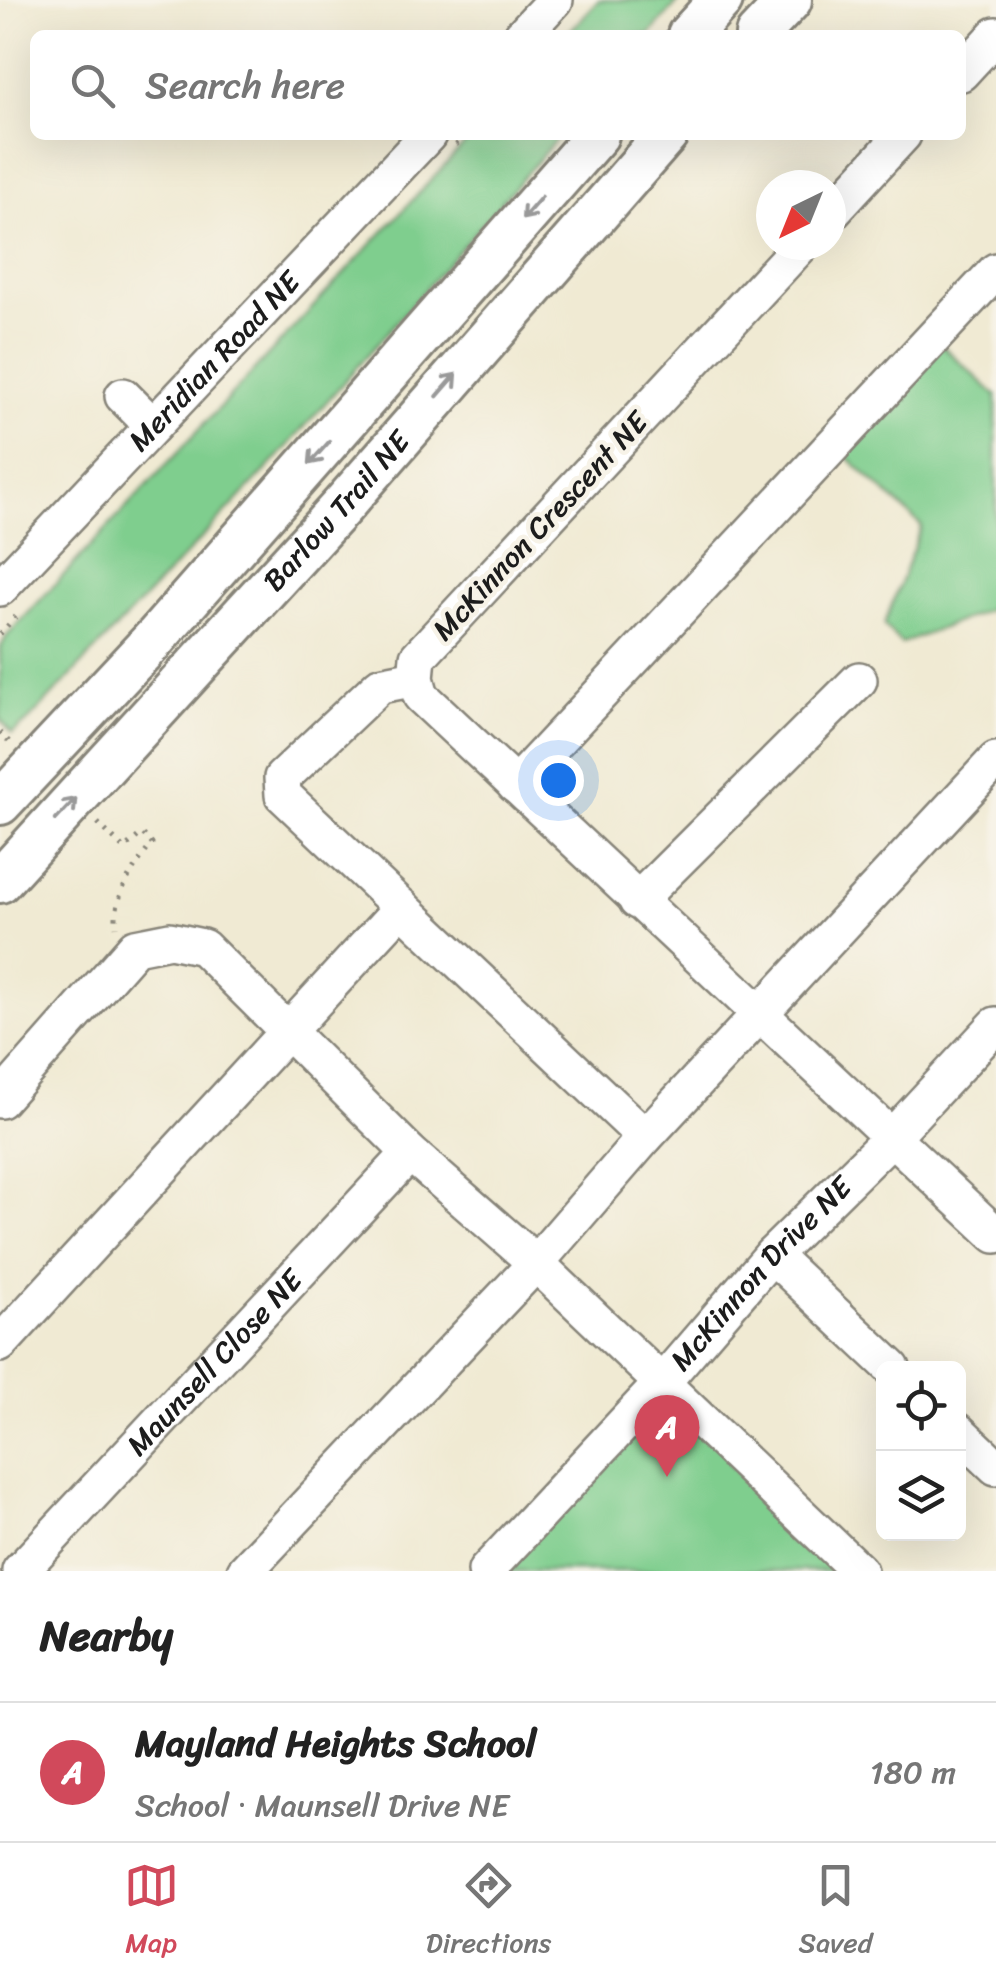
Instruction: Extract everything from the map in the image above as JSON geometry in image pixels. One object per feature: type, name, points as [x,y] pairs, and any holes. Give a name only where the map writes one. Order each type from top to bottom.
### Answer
[{"type":"main road","points":[[694,30],[721,0]]},
{"type":"main road","points":[[763,30],[790,0]]},
{"type":"main road","name":"Barlow Trail NE","points":[[1,803],[170,622],[593,140]]},
{"type":"main road","name":"Barlow Trail NE","points":[[0,881],[343,504],[662,140]]},
{"type":"street","points":[[527,30],[555,0]]},
{"type":"street","points":[[966,68],[996,36]]},
{"type":"street","name":"Meridian Road NE","points":[[2,580],[423,140]]},
{"type":"street","points":[[846,197],[899,140]]},
{"type":"street","name":"McKinnon Crescent NE","points":[[787,260],[418,658],[416,678],[421,696],[996,1236]]},
{"type":"street","points":[[514,784],[996,271]]},
{"type":"street","points":[[123,396],[153,426]]},
{"type":"street","points":[[416,678],[380,685],[282,778],[282,794],[645,1137]]},
{"type":"street","points":[[637,900],[859,680]]},
{"type":"street","points":[[244,1571],[536,1262],[645,1137],[996,760]]},
{"type":"street","points":[[0,1344],[402,907]]},
{"type":"street","points":[[0,1100],[135,947],[170,940],[203,947],[410,1153],[536,1262],[860,1571]]},
{"type":"street","name":"McKinnon Drive NE","points":[[486,1571],[661,1384],[772,1255],[996,1025]]},
{"type":"street","name":"Maunsell Close NE","points":[[20,1571],[410,1153]]},
{"type":"street","points":[[772,1255],[885,1361]]},
{"type":"street","points":[[966,1438],[996,1466]]},
{"type":"path","points":[[0,732],[35,766]]},
{"type":"path","points":[[73,801],[124,849],[142,834],[152,844],[130,871],[115,910],[116,926],[135,947]]},
{"type":"green space","points":[[599,0],[680,0],[653,30],[571,30]]},
{"type":"green space","points":[[468,140],[556,140],[272,464],[12,734],[0,718],[0,649],[6,637]]},
{"type":"green space","points":[[934,338],[996,395],[996,607],[901,644],[884,625],[922,526],[834,445]]},
{"type":"green space","points":[[661,1384],[859,1571],[486,1571]]},
{"type":"place","name":"Mayland Heights School","points":[[667,1477]]}]
